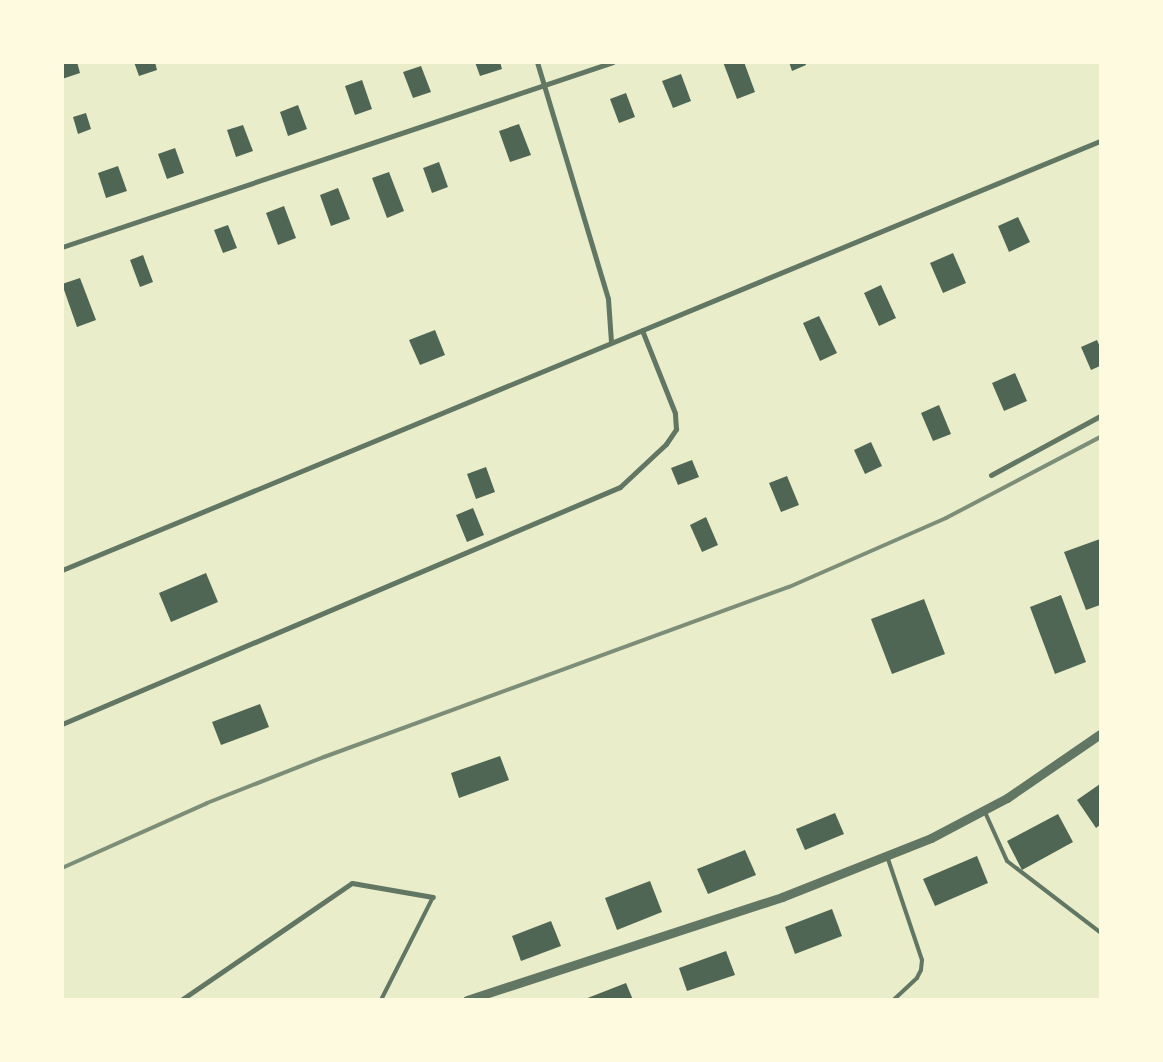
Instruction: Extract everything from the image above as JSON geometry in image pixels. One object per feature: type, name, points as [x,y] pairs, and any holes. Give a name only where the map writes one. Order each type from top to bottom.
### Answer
[{"type":"street","points":[[537,62],[608,299],[611,342]]},
{"type":"street","points":[[62,247],[613,62]]},
{"type":"street","points":[[62,570],[1100,141]]},
{"type":"street","points":[[62,724],[620,488],[666,444],[676,429],[676,413],[642,330]]},
{"type":"street","points":[[991,475],[1100,416]]},
{"type":"street","points":[[467,1000],[782,897],[931,838],[1007,798],[1100,734]]},
{"type":"street","points":[[181,1000],[352,883],[433,897]]},
{"type":"lane","points":[[984,810],[1007,862],[1100,932]]},
{"type":"lane","points":[[887,856],[922,960],[921,970],[917,978],[893,1000]]},
{"type":"lane","points":[[381,1000],[433,897]]},
{"type":"building","points":[[62,62],[77,62],[80,73],[62,79]]},
{"type":"building","points":[[134,62],[155,62],[157,70],[139,76]]},
{"type":"building","points":[[475,62],[500,62],[502,69],[480,76]]},
{"type":"building","points":[[723,62],[744,62],[755,92],[737,99]]},
{"type":"building","points":[[789,62],[805,62],[806,65],[792,71]]},
{"type":"building","points":[[421,66],[431,92],[413,98],[403,72]]},
{"type":"building","points":[[681,74],[691,101],[673,108],[662,81]]},
{"type":"building","points":[[362,80],[372,109],[355,115],[345,86]]},
{"type":"building","points":[[626,93],[635,117],[619,123],[610,99]]},
{"type":"building","points":[[298,105],[307,129],[288,136],[280,112]]},
{"type":"building","points":[[86,113],[91,129],[78,134],[73,117]]},
{"type":"building","points":[[519,124],[531,155],[510,162],[499,131]]},
{"type":"building","points":[[243,125],[253,151],[236,157],[227,130]]},
{"type":"building","points":[[175,148],[184,173],[167,179],[158,154]]},
{"type":"building","points":[[439,162],[448,187],[432,193],[423,168]]},
{"type":"building","points":[[118,166],[127,191],[106,198],[98,173]]},
{"type":"building","points":[[389,172],[404,211],[387,218],[372,178]]},
{"type":"building","points":[[338,188],[350,219],[331,226],[320,195]]},
{"type":"building","points":[[284,206],[296,238],[278,245],[266,213]]},
{"type":"building","points":[[1018,217],[1030,242],[1009,252],[998,226]]},
{"type":"building","points":[[228,225],[237,248],[223,253],[214,230]]},
{"type":"building","points":[[953,253],[966,283],[943,293],[930,263]]},
{"type":"building","points":[[143,255],[153,282],[140,287],[130,260]]},
{"type":"building","points":[[80,278],[96,320],[77,327],[62,284]]},
{"type":"building","points":[[881,285],[896,318],[879,326],[864,293]]},
{"type":"building","points":[[819,316],[837,353],[820,361],[803,323]]},
{"type":"building","points":[[435,330],[445,355],[420,365],[409,340]]},
{"type":"building","points":[[1097,340],[1100,347],[1100,366],[1091,370],[1081,347]]},
{"type":"building","points":[[1015,373],[1027,401],[1004,411],[992,383]]},
{"type":"building","points":[[939,405],[951,434],[933,441],[921,413]]},
{"type":"building","points":[[871,442],[882,466],[865,474],[854,450]]},
{"type":"building","points":[[692,460],[699,477],[678,485],[671,468]]},
{"type":"building","points":[[486,467],[495,492],[476,499],[467,474]]},
{"type":"building","points":[[787,476],[799,505],[781,512],[769,483]]},
{"type":"building","points":[[473,508],[484,535],[467,542],[456,515]]},
{"type":"building","points":[[706,517],[718,545],[702,552],[690,525]]},
{"type":"building","points":[[1100,539],[1100,605],[1086,610],[1064,552]]},
{"type":"building","points":[[206,573],[218,602],[171,622],[159,593]]},
{"type":"building","points":[[1061,595],[1086,662],[1055,674],[1030,607]]},
{"type":"building","points":[[924,599],[945,654],[892,674],[871,619]]},
{"type":"building","points":[[260,704],[269,727],[221,745],[212,722]]},
{"type":"building","points":[[500,756],[509,780],[459,798],[451,773]]},
{"type":"building","points":[[1100,784],[1100,825],[1096,828],[1077,800]]},
{"type":"building","points":[[835,813],[844,834],[805,850],[796,829]]},
{"type":"building","points":[[1058,814],[1073,842],[1022,870],[1007,841]]},
{"type":"building","points":[[745,850],[756,875],[708,894],[697,869]]},
{"type":"building","points":[[977,856],[988,883],[935,906],[923,879]]},
{"type":"building","points":[[650,881],[662,912],[617,930],[605,898]]},
{"type":"building","points":[[832,909],[842,936],[795,954],[785,927]]},
{"type":"building","points":[[551,921],[561,946],[521,961],[512,936]]},
{"type":"building","points":[[726,951],[735,975],[687,991],[679,968]]},
{"type":"building","points":[[626,983],[633,1000],[585,1000],[585,999]]},
{"type":"railway","points":[[62,868],[207,803],[324,757],[789,587],[946,518],[1100,437]]}]
